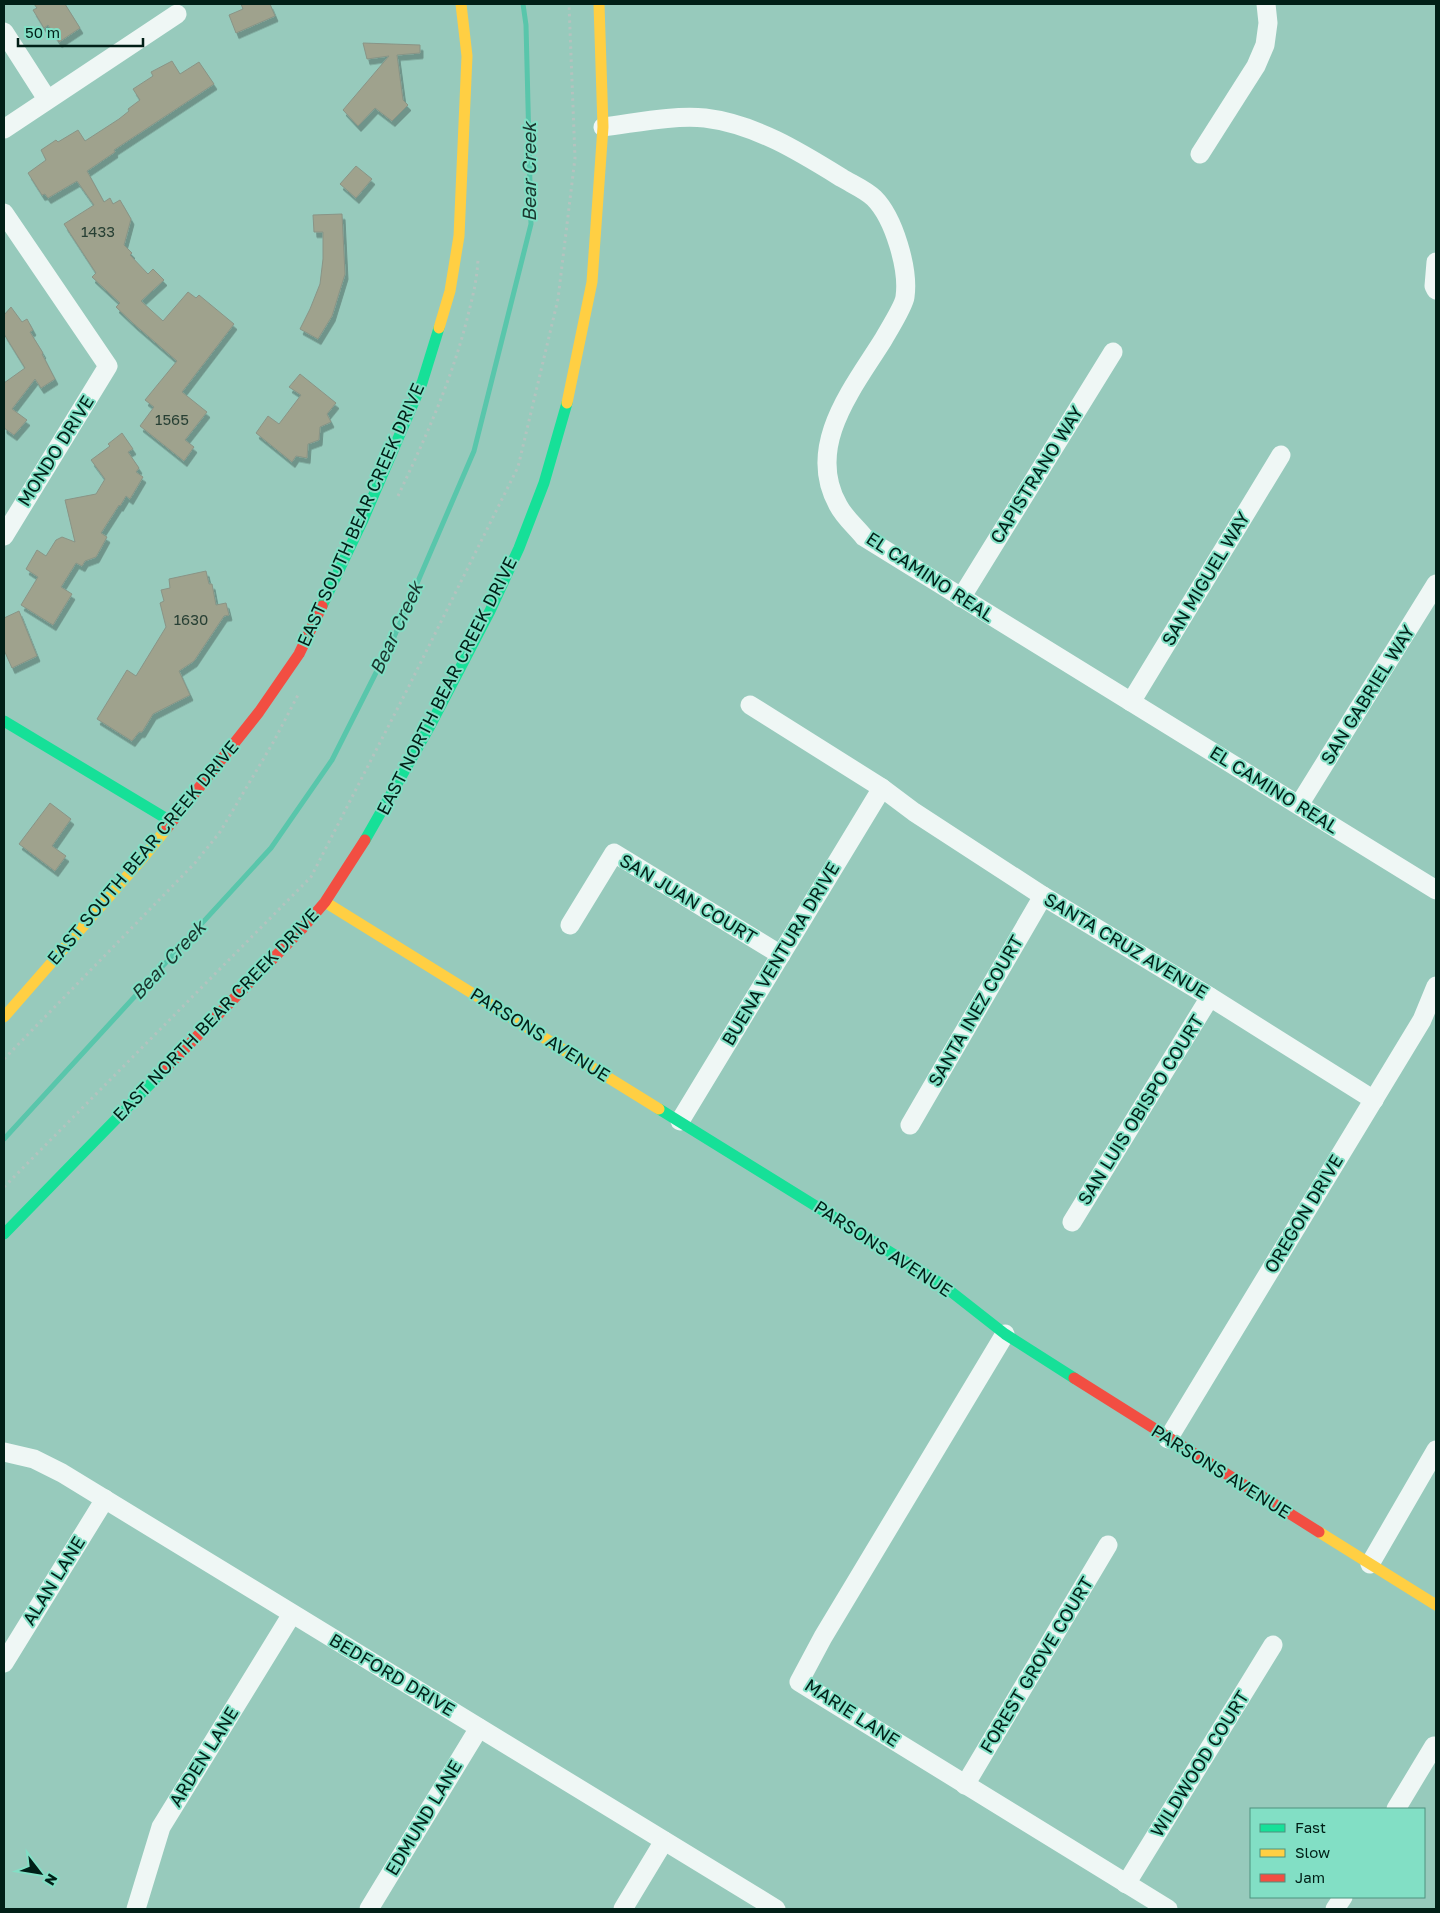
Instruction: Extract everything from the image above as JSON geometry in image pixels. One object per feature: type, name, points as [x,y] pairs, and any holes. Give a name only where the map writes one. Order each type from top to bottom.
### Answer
[{"type":"street","name":"EAST SOUTH BEAR CREEK DRIVE","points":[[4,1017],[172,822],[259,712],[298,654],[362,522],[422,383],[450,292],[459,236],[467,56],[461,4]]},
{"type":"street","name":"EAST NORTH BEAR CREEK DRIVE","points":[[4,1234],[302,929],[325,902],[372,829],[439,710],[490,611],[519,548],[544,483],[570,396],[592,282],[603,127],[599,4]]},
{"type":"street","points":[[1200,154],[1256,66],[1265,45],[1268,23],[1266,4]]},
{"type":"street","points":[[4,129],[177,14]]},
{"type":"street","points":[[4,32],[47,100]]},
{"type":"street","name":"EL CAMINO REAL","points":[[603,127],[686,118],[721,121],[753,130],[798,151],[874,198],[893,227],[904,266],[906,298],[833,423],[826,452],[829,482],[838,506],[864,537],[1436,890]]},
{"type":"street","name":"MONDO DRIVE","points":[[4,213],[108,366],[4,536]]},
{"type":"street","points":[[1436,262],[1434,286],[1436,290]]},
{"type":"street","name":"CAPISTRANO WAY","points":[[962,598],[1113,352]]},
{"type":"street","name":"SAN MIGUEL WAY","points":[[1131,702],[1281,456]]},
{"type":"street","name":"SAN GABRIEL WAY","points":[[1299,806],[1436,584]]},
{"type":"street","name":"SANTA CRUZ AVENUE","points":[[750,705],[882,788],[914,812],[1043,896],[1210,997],[1374,1100]]},
{"type":"street","points":[[4,721],[172,822]]},
{"type":"street","name":"BUENA VENTURA DRIVE","points":[[680,1121],[882,788]]},
{"type":"street","name":"SAN JUAN COURT","points":[[570,925],[614,853],[781,955]]},
{"type":"street","name":"SANTA INEZ COURT","points":[[910,1125],[1043,896]]},
{"type":"street","name":"PARSONS AVENUE","points":[[325,902],[940,1283],[1005,1334],[1168,1439],[1436,1605]]},
{"type":"street","name":"OREGON DRIVE","points":[[1168,1439],[1422,1020],[1436,986]]},
{"type":"street","name":"SAN LUIS OBISPO COURT","points":[[1072,1222],[1210,997]]},
{"type":"street","name":"MARIE LANE","points":[[1005,1334],[823,1637],[799,1682],[965,1786],[1168,1909]]},
{"type":"street","points":[[1370,1564],[1436,1450]]},
{"type":"street","name":"BEDFORD DRIVE","points":[[4,1452],[34,1459],[62,1473],[776,1909]]},
{"type":"street","name":"ALAN LANE","points":[[4,1663],[105,1499]]},
{"type":"street","name":"FOREST GROVE COURT","points":[[965,1786],[1108,1545]]},
{"type":"street","name":"ARDEN LANE","points":[[136,1909],[161,1827],[292,1614]]},
{"type":"street","name":"WILDWOOD COURT","points":[[1126,1884],[1273,1645]]},
{"type":"street","name":"EDMUND LANE","points":[[369,1909],[479,1728]]},
{"type":"street","points":[[1397,1808],[1434,1746]]},
{"type":"street","points":[[623,1909],[664,1841]]},
{"type":"street","points":[[1335,1909],[1342,1898]]},
{"type":"path","points":[[4,1186],[311,877],[408,690],[518,467],[558,299],[575,158],[569,4]]},
{"type":"building","points":[[34,4],[65,4],[80,28],[59,42],[48,25],[44,28],[33,10],[37,8]]},
{"type":"building","points":[[241,4],[270,4],[275,16],[236,33],[229,15],[243,9]]},
{"type":"building","points":[[363,43],[420,45],[420,53],[397,55],[403,100],[408,105],[392,121],[375,108],[358,126],[343,110],[389,56],[367,59]]},
{"type":"building","points":[[172,61],[180,74],[199,62],[214,84],[114,150],[115,152],[87,171],[104,202],[110,198],[113,204],[120,200],[131,219],[124,245],[132,253],[130,255],[148,274],[153,269],[164,280],[141,301],[163,321],[188,292],[196,298],[199,295],[234,324],[182,392],[207,412],[185,440],[194,447],[184,461],[140,426],[154,407],[145,400],[177,361],[116,307],[120,303],[92,277],[96,273],[64,224],[94,205],[77,181],[48,198],[45,194],[42,195],[28,173],[46,160],[41,150],[56,140],[58,142],[78,130],[85,141],[119,119],[140,100],[133,89],[153,76],[151,72]]},
{"type":"building","points":[[356,166],[372,179],[356,198],[340,184]]},
{"type":"building","points":[[342,214],[345,274],[332,316],[318,339],[300,329],[320,284],[323,259],[323,232],[314,232],[313,215]]},
{"type":"building","points":[[11,307],[22,322],[27,319],[33,330],[30,332],[43,353],[55,379],[41,388],[35,379],[12,409],[27,420],[14,435],[4,428],[4,383],[25,368],[4,334],[4,315]]},
{"type":"building","points":[[300,374],[336,403],[327,414],[331,422],[320,427],[319,440],[308,444],[307,458],[296,456],[292,462],[256,433],[268,416],[279,424],[301,395],[289,387]]},
{"type":"building","points":[[122,433],[133,449],[128,452],[139,468],[136,472],[143,477],[130,499],[126,496],[101,533],[107,537],[96,557],[85,561],[82,566],[76,563],[61,587],[72,594],[53,625],[21,605],[38,577],[26,569],[37,550],[46,556],[56,540],[62,537],[75,542],[65,500],[96,494],[105,479],[91,460],[110,446],[108,444]]},
{"type":"building","points":[[206,571],[209,584],[212,584],[216,605],[226,603],[229,615],[224,616],[194,661],[179,671],[190,695],[153,714],[142,732],[139,732],[132,741],[97,719],[127,670],[136,676],[166,627],[160,603],[164,601],[161,590],[170,588],[169,579]]},
{"type":"building","points":[[19,611],[37,656],[12,668],[4,650],[4,618]]},
{"type":"building","points":[[50,803],[71,819],[52,846],[66,856],[55,871],[19,844]]},
{"type":"waterway","name":"Bear Creek","points":[[4,1139],[271,848],[332,760],[394,637],[474,451],[531,224],[526,25],[523,4]]},
{"type":"traffic: fast","points":[[322,606],[362,522],[422,383],[439,328]]},
{"type":"traffic: fast","points":[[365,840],[430,726],[490,611],[519,548],[544,483],[567,403]]},
{"type":"traffic: fast","points":[[4,721],[172,822]]},
{"type":"traffic: fast","points":[[4,1234],[165,1069]]},
{"type":"traffic: fast","points":[[659,1109],[940,1283],[1005,1334],[1074,1378]]},
{"type":"traffic: slow","points":[[439,328],[450,291],[459,236],[467,56],[461,4]]},
{"type":"traffic: slow","points":[[567,403],[592,282],[603,127],[599,4]]},
{"type":"traffic: slow","points":[[4,1017],[167,828]]},
{"type":"traffic: slow","points":[[325,902],[659,1109]]},
{"type":"traffic: slow","points":[[1319,1532],[1436,1605]]},
{"type":"traffic: jam","points":[[167,828],[259,712],[299,654],[322,606]]},
{"type":"traffic: jam","points":[[165,1069],[302,929],[325,902],[365,840]]},
{"type":"traffic: jam","points":[[1074,1378],[1319,1532]]}]
